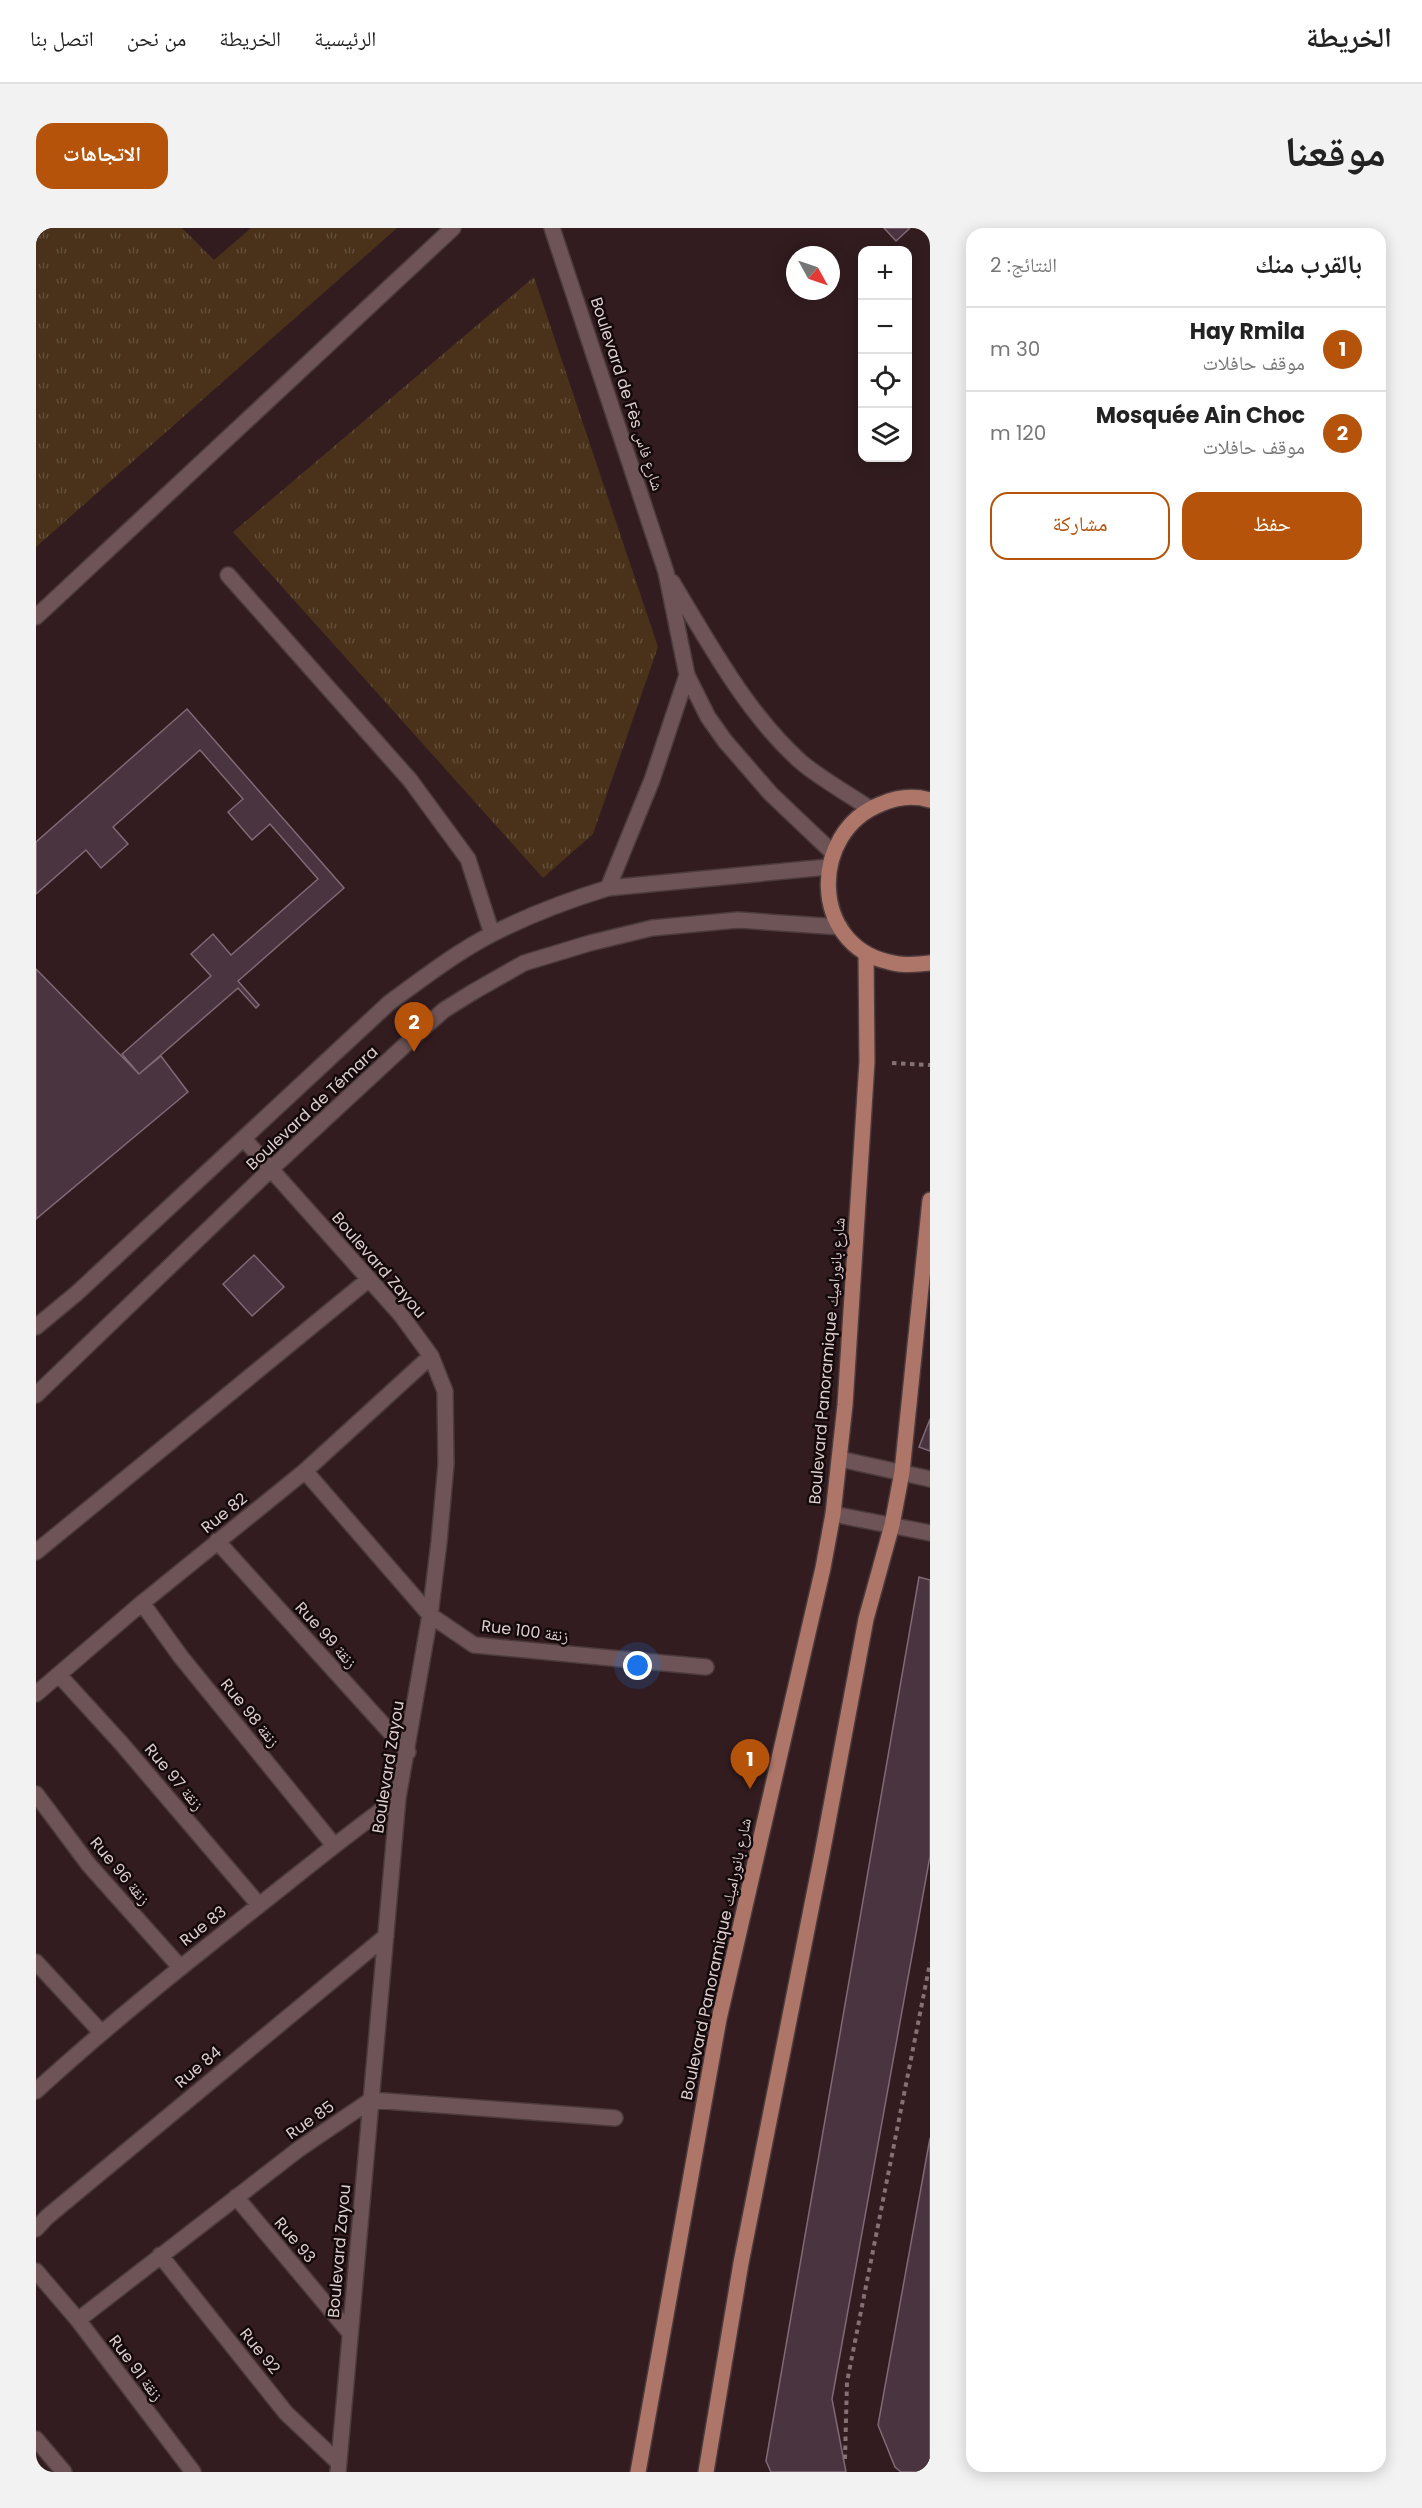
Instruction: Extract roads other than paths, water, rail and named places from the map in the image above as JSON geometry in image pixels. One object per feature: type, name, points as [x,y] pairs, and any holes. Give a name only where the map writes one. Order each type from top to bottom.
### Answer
[{"type":"main road","points":[[930,800],[921,797],[894,798],[869,808],[853,820],[841,835],[830,860],[827,888],[831,908],[840,927],[866,953],[887,962],[910,965],[930,963]]},
{"type":"main road","name":"Boulevard Panoramique شارع بانوراميك","points":[[638,2472],[719,2019],[823,1568],[833,1514],[840,1459],[867,1062],[866,953]]},
{"type":"main road","points":[[706,2472],[741,2263],[820,1866],[866,1619],[892,1525],[902,1472],[930,1200]]},
{"type":"street","points":[[36,617],[453,228]]},
{"type":"street","name":"Boulevard de Fès شارع فاس","points":[[552,228],[666,572],[687,675],[708,717],[724,741],[830,860]]},
{"type":"street","name":"Boulevard de Fès شارع فاس","points":[[666,572],[730,675],[780,740],[801,762],[869,808]]},
{"type":"street","points":[[228,575],[403,771],[423,797],[468,859],[492,934]]},
{"type":"street","points":[[608,888],[652,780],[687,675]]},
{"type":"street","name":"Boulevard de Témara","points":[[36,1327],[77,1293],[389,1003],[440,966],[492,934],[574,898],[608,888],[830,860]]},
{"type":"street","name":"Boulevard de Témara","points":[[36,1395],[271,1169],[444,1010],[524,963],[590,942],[652,928],[738,920],[840,927]]},
{"type":"street","name":"Boulevard Zayou","points":[[244,1139],[401,1315],[431,1356],[445,1391],[446,1464],[430,1615],[408,1752],[398,1798],[338,2468]]},
{"type":"street","points":[[36,1552],[368,1280]]},
{"type":"street","name":"Rue 82","points":[[36,1694],[142,1603],[305,1471],[431,1356]]},
{"type":"street","points":[[840,1459],[930,1479]]},
{"type":"street","name":"Rue 100 زنقة","points":[[305,1471],[430,1615],[474,1645],[706,1667]]},
{"type":"street","points":[[833,1514],[930,1533]]},
{"type":"street","name":"Rue 99 زنقة","points":[[217,1541],[408,1752]]},
{"type":"street","name":"Rue 98 زنقة","points":[[142,1603],[188,1665],[333,1844]]},
{"type":"street","name":"Rue 97 زنقة","points":[[59,1675],[121,1743],[260,1905]]},
{"type":"street","name":"Rue 96 زنقة","points":[[36,1794],[89,1865],[180,1967]]},
{"type":"street","name":"Rue 83","points":[[36,2091],[101,2032],[180,1967],[260,1905],[333,1844],[398,1798]]},
{"type":"street","name":"Rue 84","points":[[36,2229],[73,2195],[386,1936]]},
{"type":"street","points":[[36,1962],[101,2032]]},
{"type":"street","points":[[371,2100],[615,2118]]},
{"type":"street","name":"Rue 85","points":[[78,2320],[299,2149],[371,2100]]},
{"type":"street","name":"Rue 93","points":[[236,2197],[350,2333]]},
{"type":"street","name":"Rue 92","points":[[160,2255],[286,2413],[338,2468]]},
{"type":"street","points":[[36,2271],[42,2290]]},
{"type":"street","name":"Rue 91 زنقة","points":[[42,2290],[78,2320],[193,2472]]},
{"type":"street","points":[[36,2439],[64,2472]]},
{"type":"place","name":"Mosquée Ain Choc","points":[[414,1052]]},
{"type":"place","name":"Hay Rmila","points":[[750,1789]]}]
